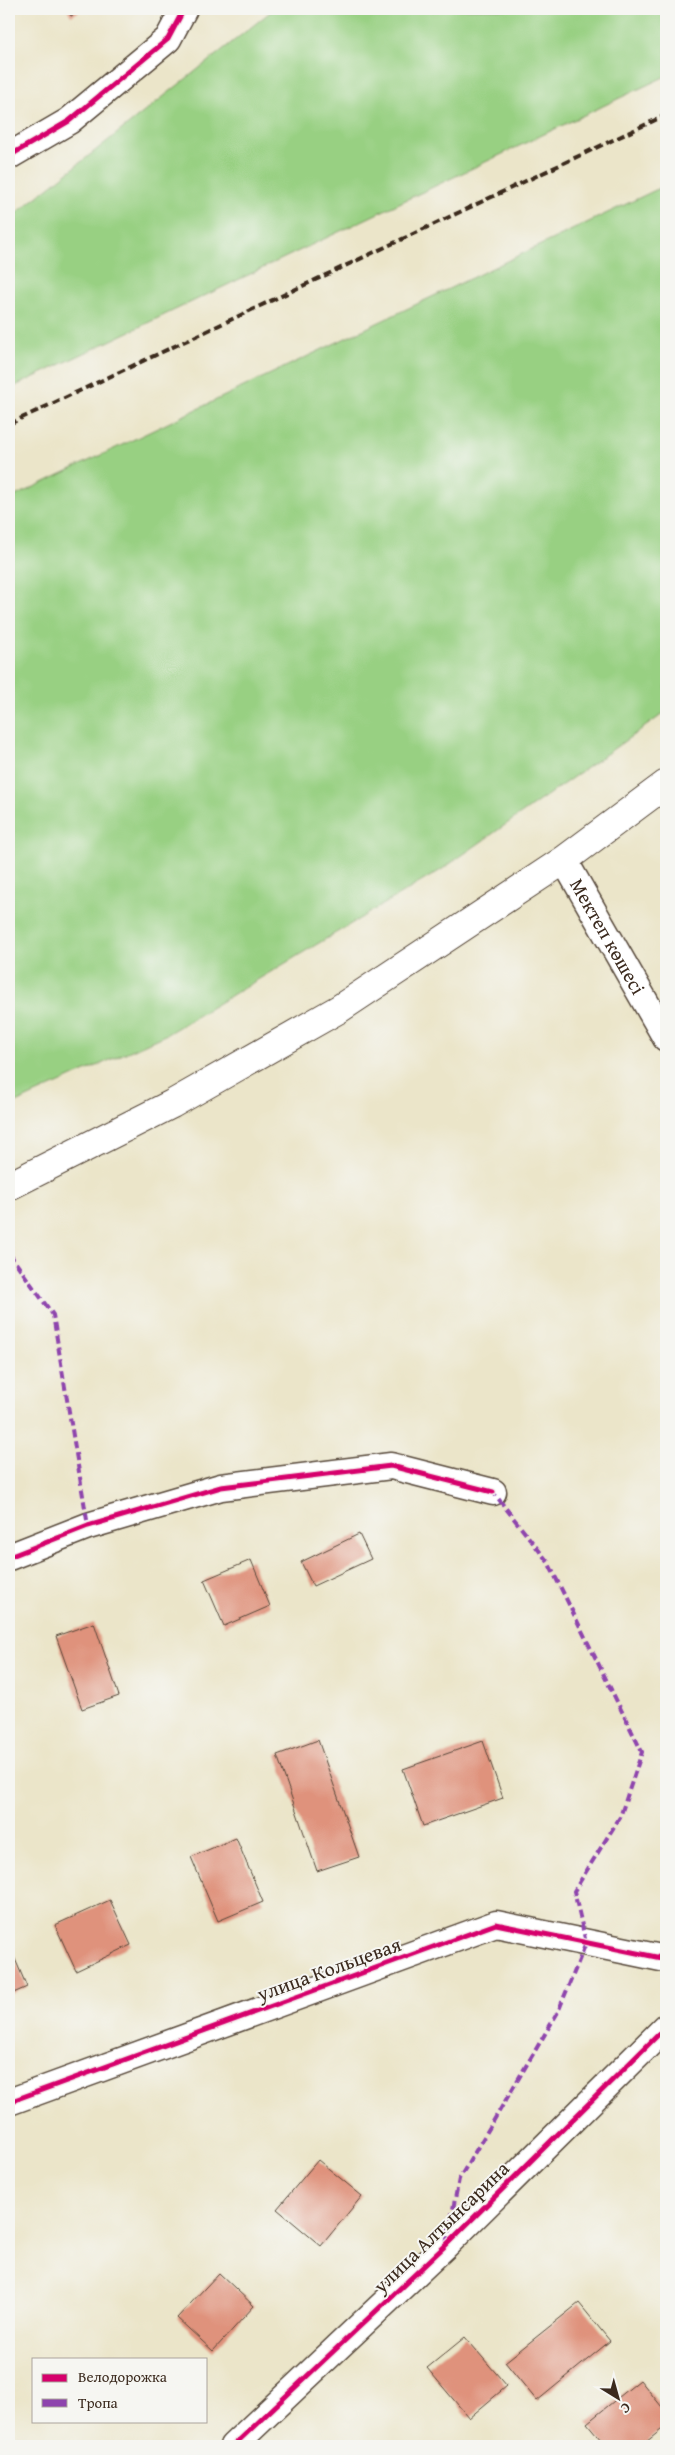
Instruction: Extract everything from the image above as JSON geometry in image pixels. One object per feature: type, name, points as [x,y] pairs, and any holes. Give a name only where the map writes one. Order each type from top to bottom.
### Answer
[{"type":"main road","points":[[9,1186],[172,1104],[339,1009],[564,860],[666,784]]},
{"type":"street","points":[[9,156],[69,121],[168,39],[184,9]]},
{"type":"street","name":"Мектеп көшесі","points":[[564,860],[666,1038]]},
{"type":"street","points":[[9,1557],[88,1526],[221,1487],[391,1466],[493,1492]]},
{"type":"street","name":"улица Кольцевая","points":[[9,2102],[496,1924],[666,1959]]},
{"type":"street","name":"улица Алтынсарина","points":[[233,2446],[446,2245],[666,2027]]},
{"type":"green space","points":[[274,9],[666,9],[666,76],[9,389],[9,219]]},
{"type":"green space","points":[[666,185],[666,712],[441,870],[167,1034],[9,1106],[9,499]]},
{"type":"building","points":[[67,9],[84,9],[71,16]]},
{"type":"building","points":[[359,1534],[371,1559],[313,1586],[301,1562]]},
{"type":"building","points":[[251,1560],[270,1606],[224,1626],[204,1580]]},
{"type":"building","points":[[94,1623],[119,1696],[82,1709],[56,1636]]},
{"type":"building","points":[[9,1703],[14,1714],[9,1716]]},
{"type":"building","points":[[318,1740],[359,1857],[317,1871],[277,1755]]},
{"type":"building","points":[[483,1741],[503,1798],[423,1826],[403,1769]]},
{"type":"building","points":[[236,1838],[263,1902],[218,1921],[191,1857]]},
{"type":"building","points":[[110,1900],[131,1945],[76,1971],[55,1925]]},
{"type":"building","points":[[9,1945],[27,1987],[9,1995]]},
{"type":"building","points":[[318,2160],[362,2196],[321,2246],[277,2209]]},
{"type":"building","points":[[219,2273],[254,2306],[213,2351],[177,2318]]},
{"type":"building","points":[[579,2303],[610,2341],[537,2401],[505,2362]]},
{"type":"building","points":[[465,2337],[507,2386],[469,2418],[427,2368]]},
{"type":"building","points":[[640,2380],[666,2412],[666,2426],[641,2446],[606,2446],[587,2423]]},
{"type":"railway","points":[[9,424],[666,115]]},
{"type":"marked path","points":[[9,1253],[53,1315],[88,1526]]},
{"type":"marked path","points":[[446,2244],[459,2179],[558,2012],[586,1943],[574,1891],[620,1817],[642,1752],[548,1562],[493,1492]]},
{"type":"cycle path","points":[[9,156],[69,121],[168,39],[184,9]]},
{"type":"cycle path","points":[[9,1557],[88,1526],[221,1487],[391,1466],[493,1492]]},
{"type":"cycle path","points":[[9,2102],[496,1924],[666,1959]]},
{"type":"cycle path","points":[[233,2446],[446,2245],[666,2027]]}]
